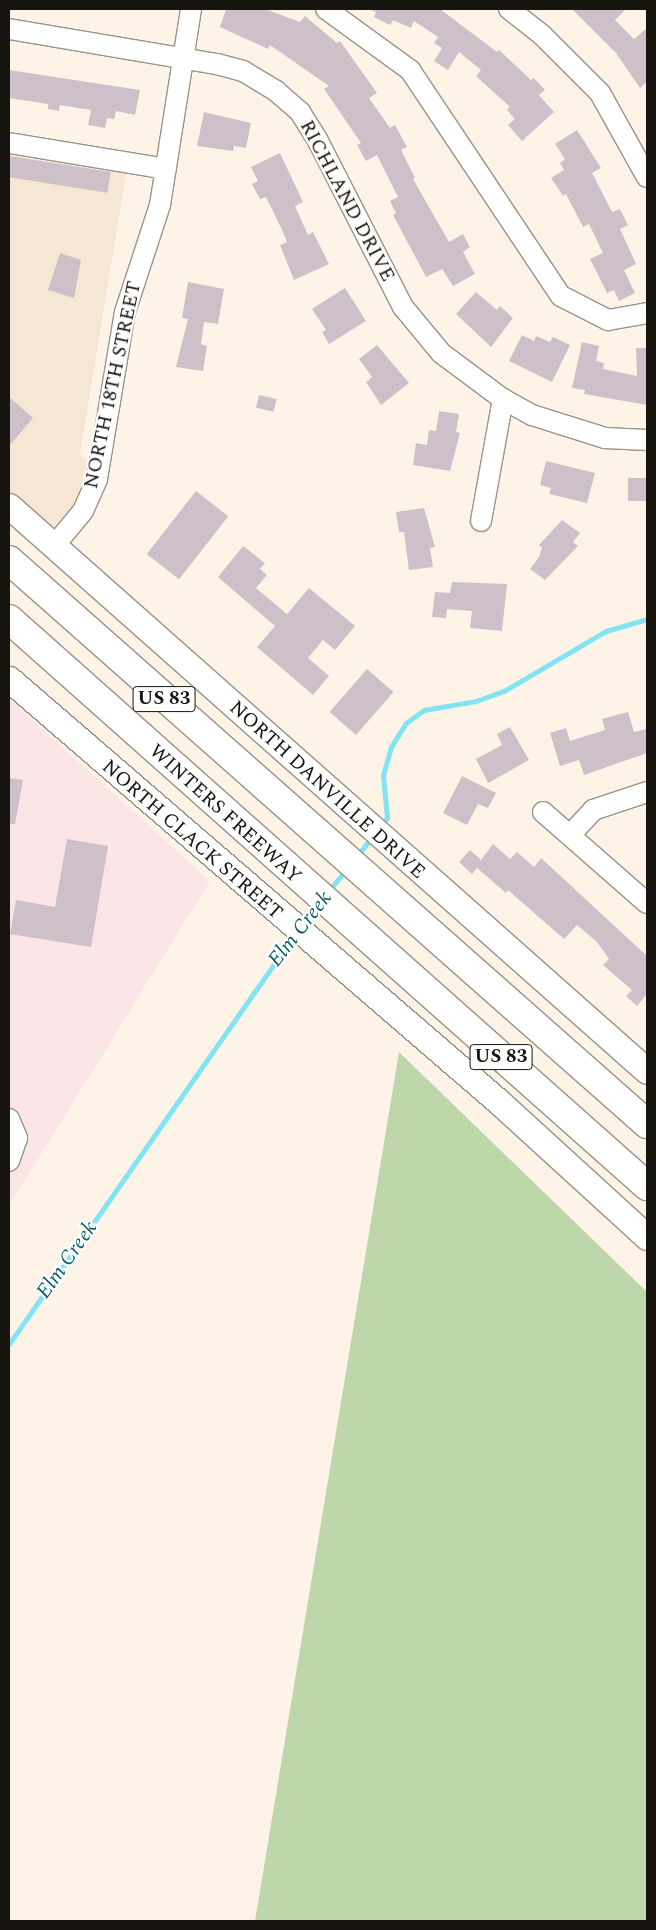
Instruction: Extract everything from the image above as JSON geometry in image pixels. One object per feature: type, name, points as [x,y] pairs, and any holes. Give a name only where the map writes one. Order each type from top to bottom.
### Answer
[{"type":"highway","name":"US 83","points":[[9,560],[383,893],[647,1124]]},
{"type":"highway","name":"WINTERS FREEWAY","points":[[9,619],[289,872],[647,1186]]},
{"type":"highway","points":[[9,642],[108,709]]},
{"type":"main road","name":"NORTH DANVILLE DRIVE","points":[[9,506],[346,808],[647,1071]]},
{"type":"main road","name":"NORTH CLACK STREET","points":[[9,679],[326,956],[499,1102],[647,1237]]},
{"type":"street","name":"NORTH 18TH STREET","points":[[54,546],[83,511],[97,479],[125,312],[160,205],[191,9]]},
{"type":"street","points":[[326,9],[410,70],[561,296],[608,320],[647,313]]},
{"type":"street","points":[[509,9],[542,35],[600,93],[647,177]]},
{"type":"street","name":"RICHLAND DRIVE","points":[[9,29],[183,56],[243,71],[300,112],[403,307],[441,353],[503,399],[562,426],[605,438],[647,440]]},
{"type":"street","points":[[9,143],[166,169]]},
{"type":"street","points":[[481,521],[503,399]]},
{"type":"street","points":[[571,834],[593,810],[647,792]]},
{"type":"street","points":[[543,812],[571,834],[647,904]]},
{"type":"street","points":[[9,1119],[17,1138],[9,1161]]},
{"type":"shaded area","points":[[9,155],[126,174],[80,455],[90,462],[73,507],[55,526],[42,523],[9,493]]},
{"type":"shaded area","points":[[9,699],[210,881],[9,1206]]},
{"type":"green space","points":[[399,1052],[647,1292],[647,1921],[255,1921]]},
{"type":"building","points":[[226,9],[265,9],[300,22],[305,16],[337,43],[340,41],[377,93],[369,98],[390,128],[395,125],[407,147],[401,150],[415,178],[413,179],[449,242],[463,234],[470,247],[463,252],[475,274],[453,286],[442,269],[426,277],[393,215],[396,213],[390,201],[398,197],[377,155],[366,161],[357,145],[361,143],[324,89],[329,86],[270,45],[268,49],[220,27]]},
{"type":"building","points":[[369,9],[440,9],[497,52],[499,50],[531,80],[534,78],[545,90],[539,95],[554,112],[522,141],[508,125],[515,119],[507,110],[510,107],[476,76],[481,70],[459,52],[448,70],[434,61],[442,48],[434,43],[438,37],[414,21],[411,28],[393,20],[390,25],[374,17],[376,12]]},
{"type":"building","points":[[572,9],[626,9],[615,20],[634,39],[647,28],[647,82],[640,88],[616,53]]},
{"type":"building","points":[[9,70],[140,90],[135,115],[116,111],[114,119],[107,118],[105,128],[88,125],[91,110],[60,105],[59,111],[48,109],[48,104],[9,98]]},
{"type":"building","points":[[204,112],[251,123],[246,148],[234,146],[233,151],[197,146]]},
{"type":"building","points":[[577,130],[601,168],[592,173],[612,212],[620,209],[628,225],[620,229],[636,264],[624,270],[635,293],[619,301],[614,290],[607,293],[590,259],[603,253],[589,224],[583,227],[566,194],[563,196],[551,178],[564,170],[560,163],[565,159],[555,144]]},
{"type":"building","points":[[280,153],[303,202],[295,206],[308,235],[313,232],[329,264],[294,280],[280,245],[287,242],[283,232],[266,197],[260,199],[252,184],[258,181],[251,167]]},
{"type":"building","points":[[9,156],[111,172],[107,193],[9,177]]},
{"type":"building","points":[[60,253],[81,260],[74,298],[48,290]]},
{"type":"building","points":[[188,282],[224,289],[218,324],[204,322],[201,344],[207,346],[203,371],[176,367],[188,319],[182,318]]},
{"type":"building","points":[[345,288],[366,321],[329,344],[322,332],[326,330],[312,309]]},
{"type":"building","points":[[476,292],[497,310],[500,306],[513,318],[491,347],[456,314]]},
{"type":"building","points":[[522,335],[534,341],[536,336],[550,342],[553,337],[570,345],[552,382],[509,361]]},
{"type":"building","points":[[582,342],[599,346],[596,361],[604,363],[603,369],[637,376],[636,348],[647,348],[647,405],[584,394],[585,390],[572,388]]},
{"type":"building","points":[[377,345],[409,383],[381,405],[366,382],[372,377],[359,359]]},
{"type":"building","points":[[259,395],[277,399],[274,412],[256,408]]},
{"type":"building","points":[[9,397],[33,418],[9,446]]},
{"type":"building","points":[[439,411],[459,414],[456,432],[460,433],[450,471],[413,465],[416,443],[427,445],[429,430],[436,431]]},
{"type":"building","points":[[546,461],[595,473],[587,503],[549,494],[551,488],[540,485]]},
{"type":"building","points":[[628,478],[647,478],[647,501],[628,501]]},
{"type":"building","points":[[196,491],[228,516],[179,579],[147,554]]},
{"type":"building","points":[[424,508],[435,547],[430,548],[433,567],[409,570],[404,532],[399,532],[396,512]]},
{"type":"building","points":[[562,520],[580,533],[573,542],[578,546],[545,580],[530,569],[539,557],[542,548],[539,545]]},
{"type":"building","points":[[243,546],[265,563],[260,569],[267,575],[256,588],[287,614],[309,588],[355,626],[335,650],[323,640],[308,658],[329,676],[313,695],[257,647],[275,626],[218,577]]},
{"type":"building","points":[[452,582],[507,584],[502,631],[470,628],[472,611],[447,609],[446,618],[432,617],[435,592],[450,593]]},
{"type":"building","points":[[367,669],[393,692],[356,735],[330,712]]},
{"type":"building","points":[[628,712],[634,732],[647,729],[647,753],[584,775],[579,760],[560,766],[550,733],[566,728],[570,741],[605,730],[602,719]]},
{"type":"building","points":[[510,727],[529,760],[488,783],[476,759],[502,745],[497,734]]},
{"type":"building","points":[[462,776],[496,793],[488,808],[478,804],[467,825],[443,813]]},
{"type":"building","points":[[9,778],[23,780],[15,824],[9,824]]},
{"type":"building","points":[[67,839],[108,846],[91,947],[10,934],[16,900],[55,907]]},
{"type":"building","points":[[493,844],[510,859],[517,852],[534,867],[541,858],[647,956],[647,994],[637,1006],[626,996],[632,990],[603,965],[609,959],[597,942],[577,925],[564,939],[508,890],[506,893],[477,868],[472,874],[459,862],[470,850],[481,860]]},
{"type":"waterway","name":"Elm Creek","points":[[381,825],[387,818],[383,775],[391,747],[406,723],[424,710],[476,701],[504,691],[606,631],[647,619]]},
{"type":"waterway","name":"Elm Creek","points":[[356,857],[372,837]]},
{"type":"waterway","name":"Elm Creek","points":[[328,892],[345,871]]},
{"type":"waterway","name":"Elm Creek","points":[[303,923],[317,906]]},
{"type":"waterway","name":"Elm Creek","points":[[9,1344],[294,935]]}]
